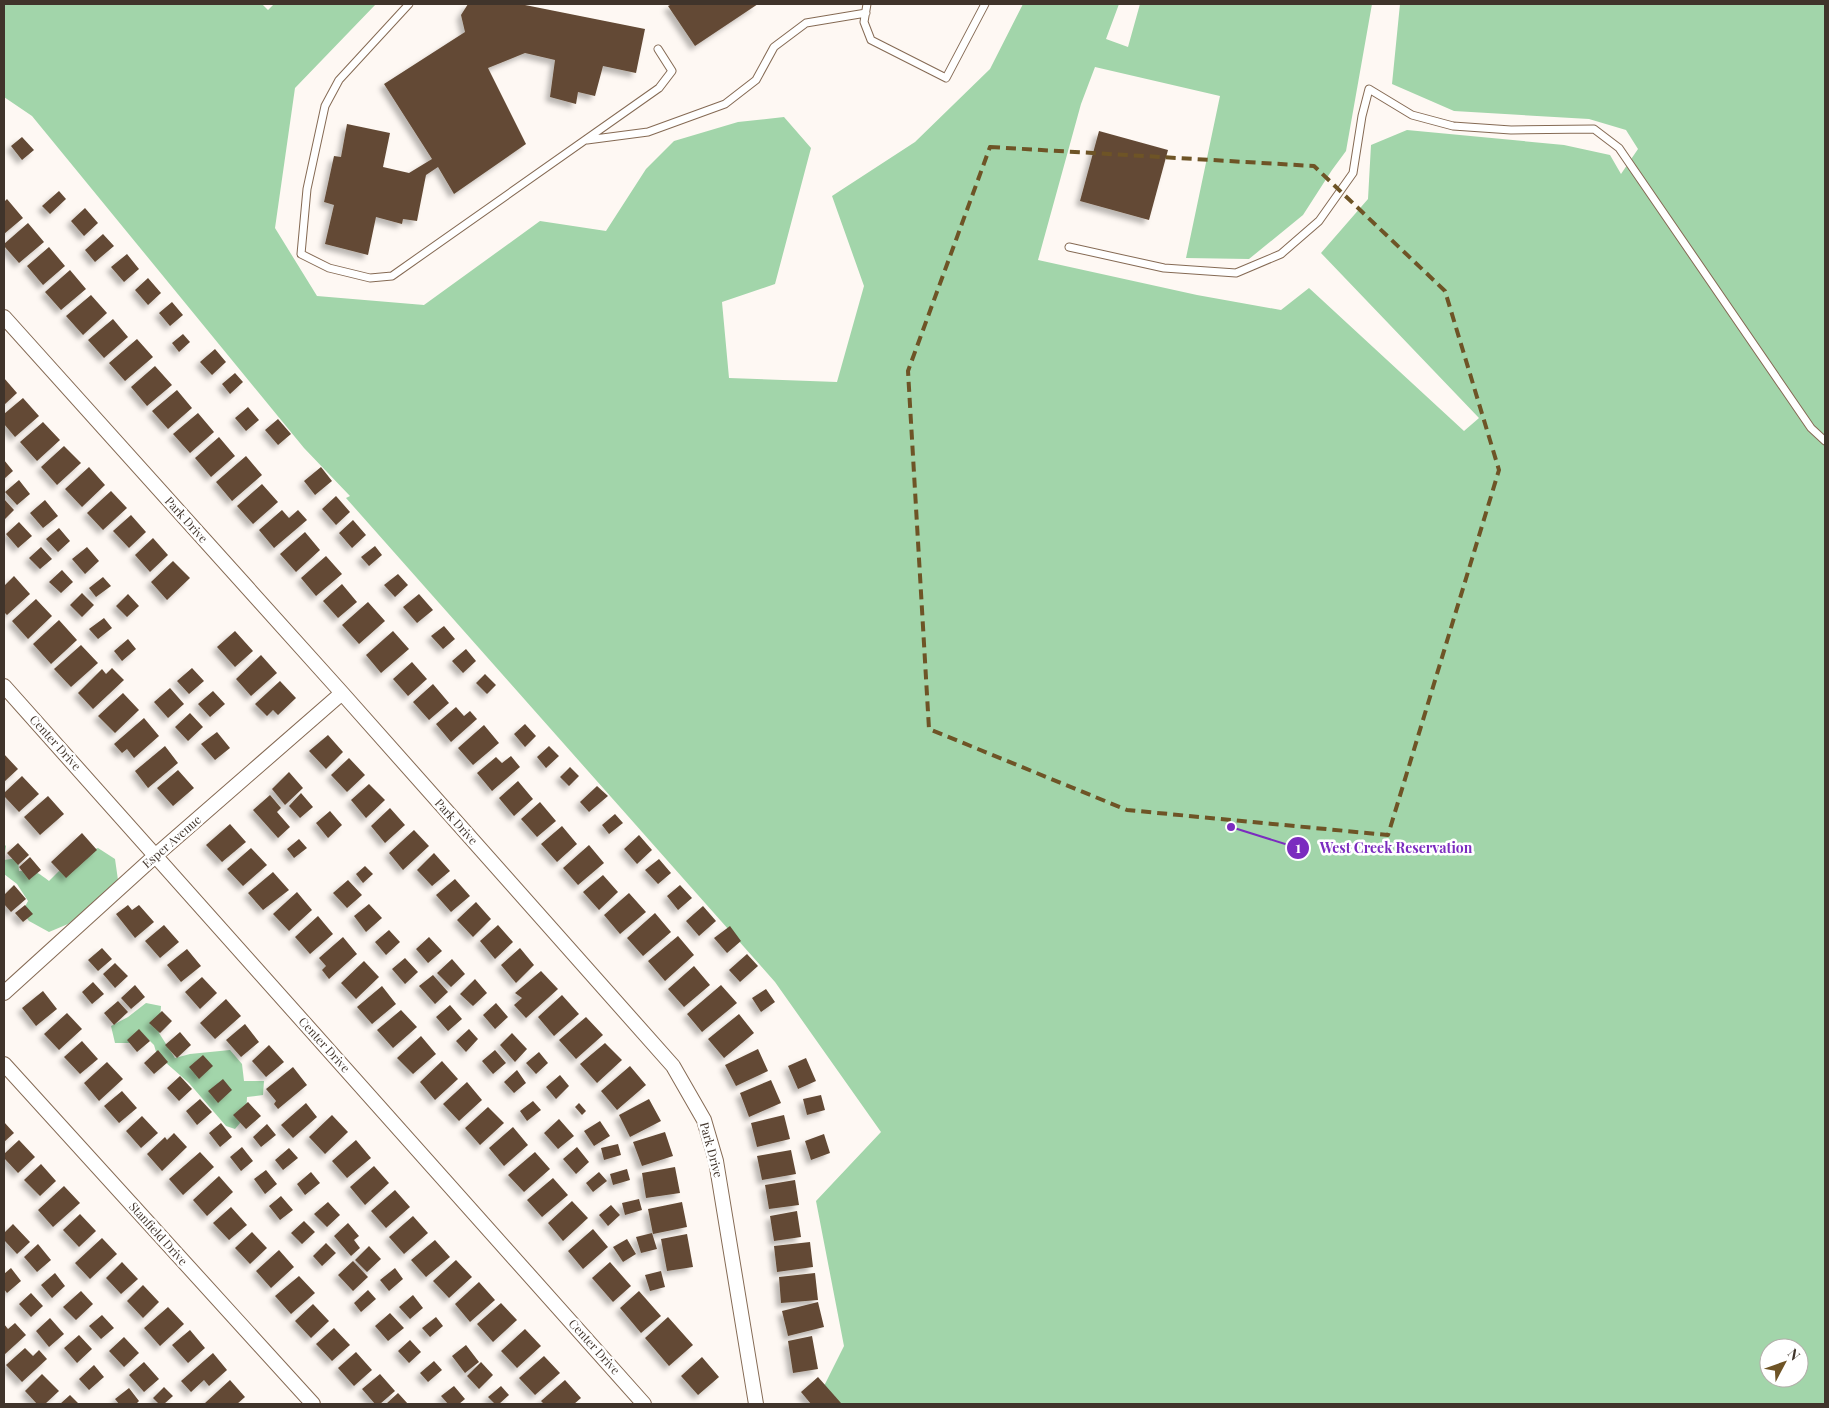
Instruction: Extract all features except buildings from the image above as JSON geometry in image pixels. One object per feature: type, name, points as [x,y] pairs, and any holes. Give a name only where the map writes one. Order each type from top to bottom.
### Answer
[{"type":"street","name":"Park Drive","points":[[4,317],[342,693],[673,1066],[704,1120],[716,1161],[756,1404]]},
{"type":"street","name":"Center Drive","points":[[4,686],[644,1404]]},
{"type":"street","name":"Esper Avenue","points":[[4,993],[155,856],[342,693]]},
{"type":"street","name":"Stanfield Drive","points":[[4,1064],[313,1404]]},
{"type":"lane","points":[[409,4],[339,80],[325,106],[307,189],[301,254],[329,268],[370,278],[392,276],[659,88],[672,71],[658,49]]},
{"type":"lane","points":[[867,4],[864,22],[871,40],[946,78],[985,4]]},
{"type":"lane","points":[[584,141],[648,132],[725,104],[756,80],[774,47],[806,23],[866,13]]},
{"type":"lane","points":[[1069,247],[1164,268],[1236,273],[1281,254],[1319,221],[1353,173],[1362,116],[1369,89],[1412,115],[1453,126],[1511,130],[1594,129],[1619,148],[1811,428],[1825,441]]},
{"type":"highlighted area","points":[[990,147],[1314,166],[1445,291],[1499,470],[1388,835],[1127,810],[929,729],[908,371]]},
{"type":"green space","points":[[4,4],[262,4],[268,10],[274,4],[376,4],[295,88],[275,228],[317,296],[424,305],[540,221],[606,231],[646,169],[674,141],[738,122],[784,117],[811,148],[775,284],[722,302],[729,378],[837,382],[864,286],[832,196],[915,142],[990,69],[1023,4],[1119,4],[1106,39],[1128,47],[1140,4],[1372,4],[1346,151],[1303,215],[1249,259],[1186,258],[1220,96],[1095,67],[1081,104],[1038,260],[1197,295],[1281,310],[1309,288],[1464,431],[1479,418],[1321,253],[1368,199],[1371,145],[1407,130],[1564,145],[1610,155],[1621,174],[1638,149],[1626,130],[1589,119],[1454,111],[1392,84],[1400,4],[1825,4],[1825,1404],[815,1404],[844,1346],[816,1201],[881,1132],[775,982],[346,498],[350,496],[304,448],[32,116],[4,97]]},
{"type":"green space","points":[[4,844],[6,846],[4,860]]},
{"type":"green space","points":[[98,848],[115,859],[118,880],[92,905],[68,924],[49,932],[29,921],[22,912],[28,901],[17,884],[4,874],[4,860],[18,858],[19,871],[28,870],[35,872],[49,881],[74,856]]},
{"type":"green space","points":[[146,1003],[161,1006],[159,1033],[175,1058],[190,1054],[230,1050],[242,1064],[244,1081],[264,1081],[263,1095],[247,1097],[246,1116],[235,1129],[226,1126],[189,1083],[157,1055],[154,1045],[139,1030],[130,1043],[115,1043],[111,1026],[128,1017]]},
{"type":"place","name":"West Creek Reservation","points":[[1231,827]]}]
